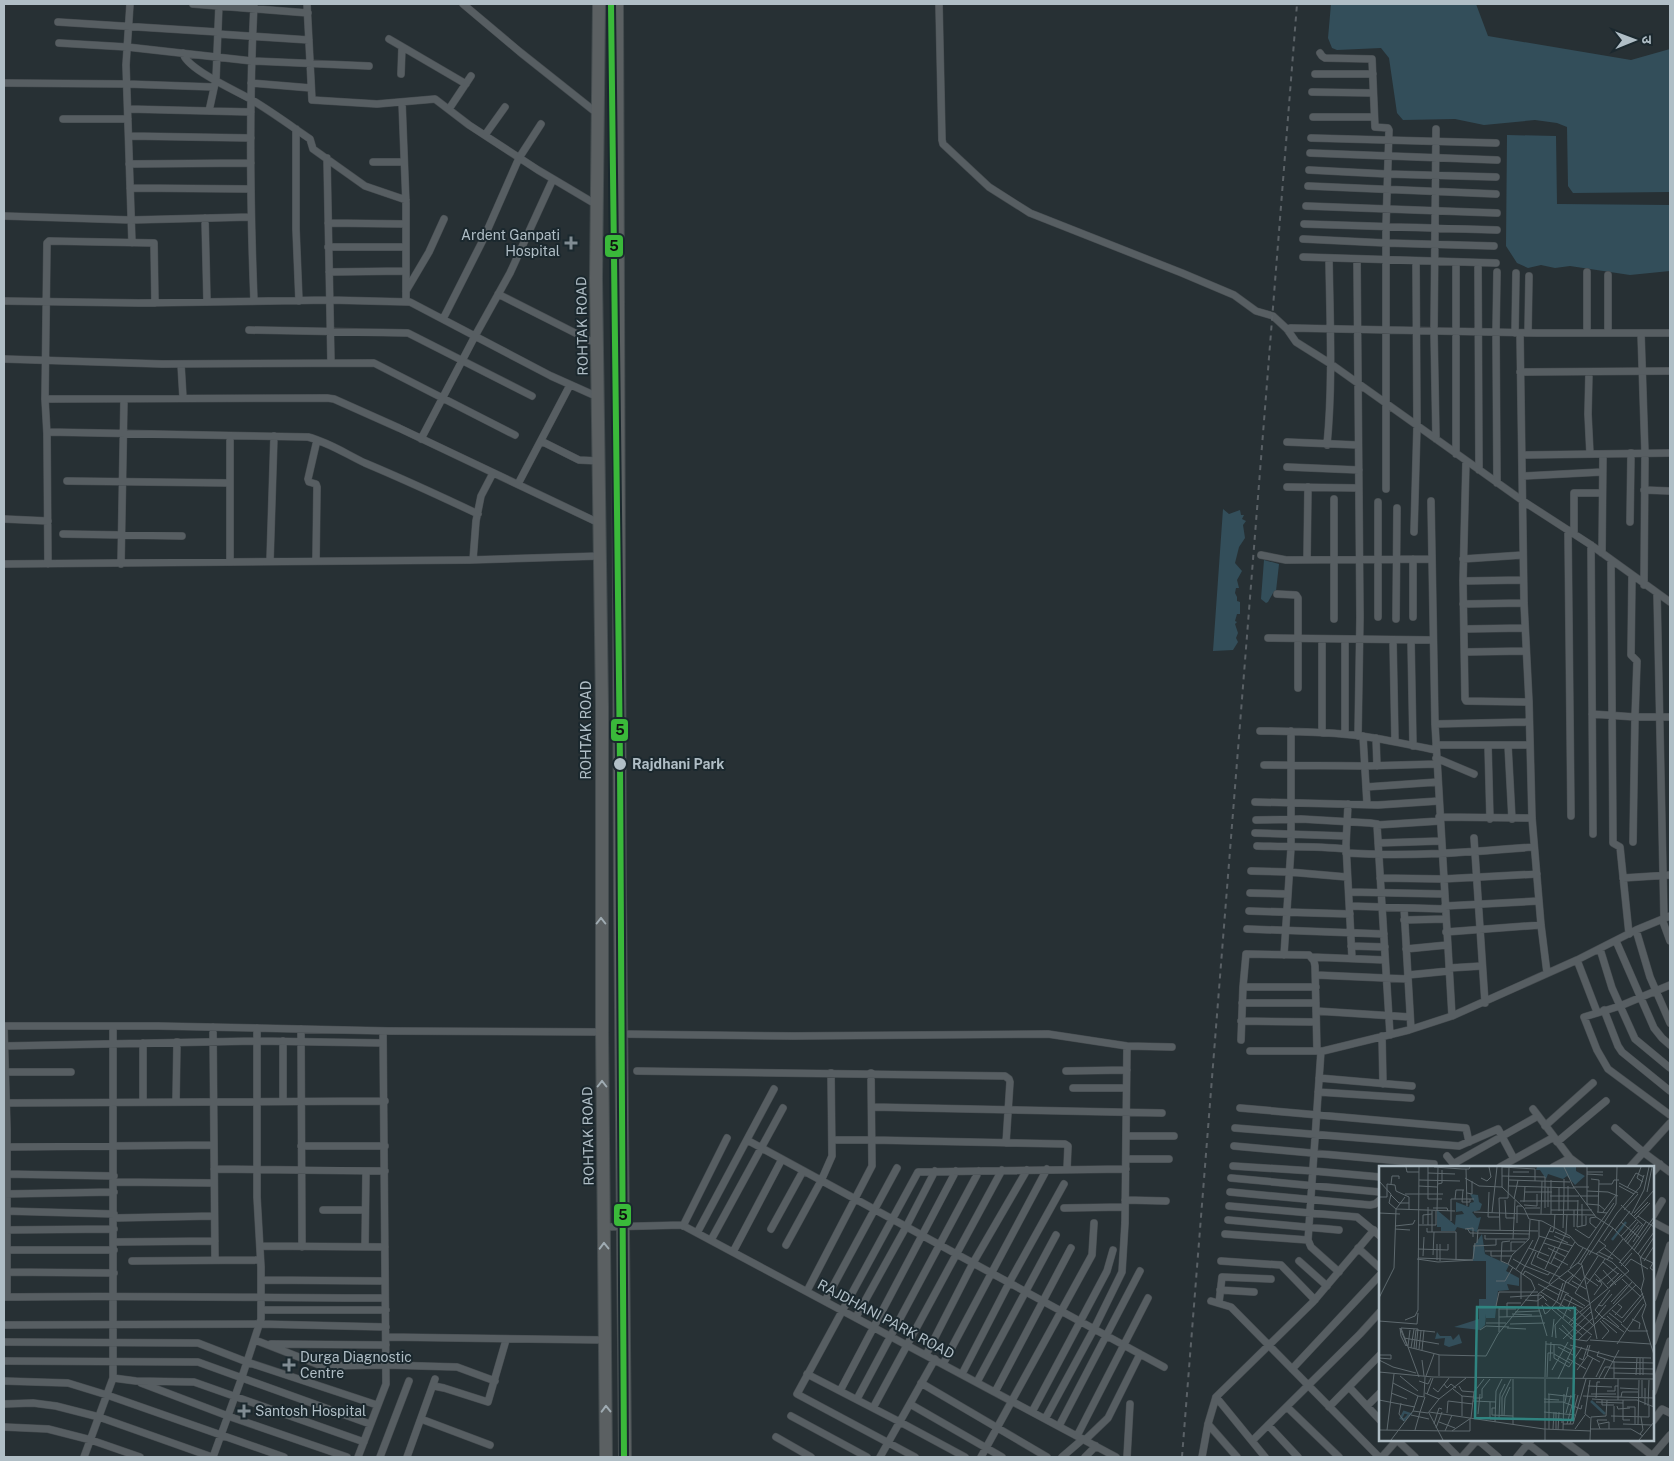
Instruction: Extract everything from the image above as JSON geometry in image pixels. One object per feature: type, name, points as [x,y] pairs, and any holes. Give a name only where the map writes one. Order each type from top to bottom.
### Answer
[{"type":"highway","name":"ROHTAK ROAD","points":[[599,4],[597,344],[606,1457]]},
{"type":"highway","points":[[617,4],[625,1457]]},
{"type":"highway","points":[[600,612],[619,612]]},
{"type":"street","points":[[130,4],[127,84],[132,243]]},
{"type":"street","points":[[193,4],[254,6],[308,13]]},
{"type":"street","points":[[307,4],[313,100],[377,104],[435,100],[519,158],[597,205]]},
{"type":"street","points":[[463,4],[598,114]]},
{"type":"street","points":[[939,4],[943,144],[989,187],[1030,213],[1234,295],[1250,308],[1276,318],[1296,342],[1331,364],[1497,483],[1602,553],[1670,602]]},
{"type":"street","points":[[209,111],[215,84],[219,5]]},
{"type":"street","points":[[254,6],[251,83],[251,217],[254,301]]},
{"type":"street","points":[[58,22],[309,40]]},
{"type":"street","points":[[389,39],[466,84]]},
{"type":"street","points":[[59,43],[127,47],[252,61],[368,66]]},
{"type":"street","points":[[401,74],[402,47]]},
{"type":"street","points":[[1320,52],[1325,58],[1372,59],[1375,128],[1389,129],[1386,208],[1386,489]]},
{"type":"street","points":[[183,53],[186,60],[215,84],[251,99],[310,138],[313,149],[365,186],[406,200]]},
{"type":"street","points":[[1315,74],[1373,74]]},
{"type":"street","points":[[449,109],[471,76]]},
{"type":"street","points":[[4,83],[215,84]]},
{"type":"street","points":[[251,83],[311,88]]},
{"type":"street","points":[[1312,92],[1374,93]]},
{"type":"street","points":[[402,102],[406,200],[406,301]]},
{"type":"street","points":[[486,135],[505,107]]},
{"type":"street","points":[[128,109],[251,112]]},
{"type":"street","points":[[1313,117],[1374,117]]},
{"type":"street","points":[[63,120],[128,119]]},
{"type":"street","points":[[443,319],[483,240],[519,158],[541,124]]},
{"type":"street","points":[[296,129],[296,229],[299,301]]},
{"type":"street","points":[[1436,129],[1434,331],[1436,439]]},
{"type":"street","points":[[129,136],[251,138]]},
{"type":"street","points":[[1311,138],[1496,143]]},
{"type":"street","points":[[1310,153],[1497,160]]},
{"type":"street","points":[[326,158],[331,363]]},
{"type":"street","points":[[373,162],[404,162]]},
{"type":"street","points":[[130,164],[251,163]]},
{"type":"street","points":[[1309,170],[1496,177]]},
{"type":"street","points":[[422,439],[461,361],[510,273],[553,179]]},
{"type":"street","points":[[1308,186],[1496,194]]},
{"type":"street","points":[[130,188],[251,189]]},
{"type":"street","points":[[1306,206],[1497,213]]},
{"type":"street","points":[[4,216],[131,220],[251,217]]},
{"type":"street","points":[[205,218],[207,302]]},
{"type":"street","points":[[406,291],[429,252],[444,219]]},
{"type":"street","points":[[328,224],[406,224]]},
{"type":"street","points":[[1304,224],[1497,230]]},
{"type":"street","points":[[1304,239],[1494,246]]},
{"type":"street","points":[[48,564],[45,399],[46,243],[152,243],[156,245],[155,303]]},
{"type":"street","points":[[328,247],[406,247]]},
{"type":"street","points":[[1303,257],[1496,263]]},
{"type":"street","points":[[1327,445],[1330,422],[1331,364],[1329,259]]},
{"type":"street","points":[[1357,260],[1358,640],[1361,736],[1365,766],[1366,804]]},
{"type":"street","points":[[1414,532],[1417,426],[1416,262]]},
{"type":"street","points":[[1456,262],[1456,454]]},
{"type":"street","points":[[1478,263],[1479,470]]},
{"type":"street","points":[[329,272],[406,271]]},
{"type":"street","points":[[1497,272],[1497,483]]},
{"type":"street","points":[[1587,272],[1587,333]]},
{"type":"street","points":[[1516,273],[1521,333],[1523,580],[1532,818],[1547,973]]},
{"type":"street","points":[[1608,275],[1608,333]]},
{"type":"street","points":[[1521,333],[1529,276]]},
{"type":"street","points":[[498,294],[597,344]]},
{"type":"street","points":[[4,301],[155,303],[329,300],[406,301],[412,302],[570,385],[598,397]]},
{"type":"street","points":[[1287,329],[1521,333],[1670,333]]},
{"type":"street","points":[[249,330],[408,332],[532,396]]},
{"type":"street","points":[[1641,333],[1645,453],[1644,585]]},
{"type":"street","points":[[4,359],[182,364],[377,364],[515,435]]},
{"type":"street","points":[[182,364],[183,398]]},
{"type":"street","points":[[1520,372],[1670,371]]},
{"type":"street","points":[[1589,372],[1588,414],[1590,454]]},
{"type":"street","points":[[518,484],[570,385]]},
{"type":"street","points":[[45,399],[334,399],[599,523]]},
{"type":"street","points":[[121,564],[124,399]]},
{"type":"street","points":[[47,432],[308,437],[478,514]]},
{"type":"street","points":[[230,436],[230,561]]},
{"type":"street","points":[[270,560],[274,436]]},
{"type":"street","points":[[316,560],[317,487],[316,484],[309,482],[308,479],[317,440]]},
{"type":"street","points":[[541,440],[578,460],[599,461]]},
{"type":"street","points":[[1287,442],[1358,445]]},
{"type":"street","points":[[1630,522],[1631,453]]},
{"type":"street","points":[[1522,455],[1670,453]]},
{"type":"street","points":[[1602,553],[1603,454]]},
{"type":"street","points":[[1466,461],[1463,559],[1465,700],[1529,702]]},
{"type":"street","points":[[1286,467],[1358,470]]},
{"type":"street","points":[[1522,476],[1602,472]]},
{"type":"street","points":[[473,560],[481,496],[493,473]]},
{"type":"street","points":[[67,481],[230,483]]},
{"type":"street","points":[[1287,487],[1359,488]]},
{"type":"street","points":[[1307,560],[1308,487]]},
{"type":"street","points":[[1644,490],[1670,491]]},
{"type":"street","points":[[1572,816],[1571,532],[1574,493],[1602,493]]},
{"type":"street","points":[[1334,499],[1334,619]]},
{"type":"street","points":[[1431,501],[1436,754],[1452,1016]]},
{"type":"street","points":[[1378,502],[1378,617]]},
{"type":"street","points":[[1396,619],[1397,508]]},
{"type":"street","points":[[4,519],[48,521]]},
{"type":"street","points":[[63,534],[182,536]]},
{"type":"street","points":[[1590,545],[1593,834]]},
{"type":"street","points":[[1261,555],[1286,560],[1431,559]]},
{"type":"street","points":[[1463,559],[1523,555]]},
{"type":"street","points":[[4,564],[121,564],[270,560],[473,560],[600,556]]},
{"type":"street","points":[[1413,559],[1413,617]]},
{"type":"street","points":[[1611,560],[1613,843],[1620,847],[1623,878],[1633,932],[1670,1023]]},
{"type":"street","points":[[1632,576],[1631,655],[1637,661],[1633,842]]},
{"type":"street","points":[[1463,581],[1523,580]]},
{"type":"street","points":[[1657,593],[1667,875],[1665,918],[1670,941]]},
{"type":"street","points":[[1277,594],[1297,596],[1298,688]]},
{"type":"street","points":[[1463,604],[1524,603]]},
{"type":"street","points":[[1464,629],[1525,628]]},
{"type":"street","points":[[1268,638],[1433,640]]},
{"type":"street","points":[[1322,639],[1322,733]]},
{"type":"street","points":[[1345,640],[1345,734]]},
{"type":"street","points":[[1393,640],[1395,741]]},
{"type":"street","points":[[1412,640],[1412,746]]},
{"type":"street","points":[[1465,652],[1526,651]]},
{"type":"street","points":[[1592,714],[1635,718],[1670,717]]},
{"type":"street","points":[[1435,724],[1529,722]]},
{"type":"street","points":[[1260,731],[1345,734],[1395,741],[1436,754],[1474,774]]},
{"type":"street","points":[[1284,955],[1291,848],[1291,731]]},
{"type":"street","points":[[1376,738],[1377,766]]},
{"type":"street","points":[[1264,765],[1377,766],[1488,745],[1530,745]]},
{"type":"street","points":[[1488,745],[1490,819]]},
{"type":"street","points":[[1508,745],[1512,819]]},
{"type":"street","points":[[1366,787],[1438,782]]},
{"type":"street","points":[[1256,802],[1366,804],[1439,801]]},
{"type":"street","points":[[1348,804],[1346,851],[1352,958]]},
{"type":"street","points":[[1256,820],[1301,819],[1370,822],[1377,824],[1440,819],[1532,818]]},
{"type":"street","points":[[1377,824],[1388,1015],[1384,1084]]},
{"type":"street","points":[[1255,833],[1346,836]]},
{"type":"street","points":[[1474,838],[1485,1003]]},
{"type":"street","points":[[1378,843],[1441,841]]},
{"type":"street","points":[[1257,846],[1322,847],[1378,855],[1442,854],[1534,847]]},
{"type":"street","points":[[1251,871],[1347,877]]},
{"type":"street","points":[[1380,878],[1443,879],[1537,874]]},
{"type":"street","points":[[1623,878],[1667,875]]},
{"type":"street","points":[[1349,892],[1444,894]]},
{"type":"street","points":[[1250,893],[1288,894]]},
{"type":"street","points":[[1350,906],[1445,908],[1539,900]]},
{"type":"street","points":[[1404,908],[1411,1029]]},
{"type":"street","points":[[1249,911],[1350,914]]},
{"type":"street","points":[[1250,1052],[1319,1051],[1386,1036],[1452,1016],[1485,1003],[1665,918]]},
{"type":"street","points":[[1404,920],[1446,919]]},
{"type":"street","points":[[1446,932],[1541,925]]},
{"type":"street","points":[[1247,929],[1384,934]]},
{"type":"street","points":[[1616,941],[1654,1028],[1670,1045]]},
{"type":"street","points":[[1406,949],[1447,945]]},
{"type":"street","points":[[1351,946],[1385,947]]},
{"type":"street","points":[[1600,949],[1612,988],[1636,1040],[1670,1068]]},
{"type":"street","points":[[1241,1040],[1242,987],[1246,954],[1309,955],[1312,957],[1385,960]]},
{"type":"street","points":[[1312,957],[1316,975],[1319,1078],[1308,1240],[1312,1247],[1339,1272]]},
{"type":"street","points":[[1577,960],[1600,1011],[1622,1052],[1670,1091]]},
{"type":"street","points":[[1316,975],[1408,977],[1482,966]]},
{"type":"street","points":[[1670,985],[1620,1006],[1600,1011],[1584,1018],[1606,1067],[1670,1115]]},
{"type":"street","points":[[1242,987],[1316,987]]},
{"type":"street","points":[[1242,1003],[1316,1007],[1410,1017]]},
{"type":"street","points":[[1241,1021],[1316,1022]]},
{"type":"street","points":[[386,1298],[5,1297],[6,1144],[4,1026],[602,1032]]},
{"type":"street","points":[[84,1457],[113,1378],[113,1026]]},
{"type":"street","points":[[213,1027],[215,1260]]},
{"type":"street","points":[[4,1404],[33,1403],[56,1406],[99,1417],[213,1457],[260,1324],[257,1028]]},
{"type":"street","points":[[302,1029],[302,1247]]},
{"type":"street","points":[[358,1457],[386,1384],[383,1031]]},
{"type":"street","points":[[622,1034],[794,1036],[1048,1034],[1127,1046],[1172,1047]]},
{"type":"street","points":[[4,1046],[213,1041],[383,1043]]},
{"type":"street","points":[[283,1041],[283,1101]]},
{"type":"street","points":[[176,1101],[177,1042]]},
{"type":"street","points":[[143,1043],[143,1101]]},
{"type":"street","points":[[1045,1419],[1094,1329],[1122,1272],[1126,1169],[1127,1046]]},
{"type":"street","points":[[5,1068],[71,1072]]},
{"type":"street","points":[[1066,1071],[1127,1070]]},
{"type":"street","points":[[637,1071],[1005,1076],[1010,1082],[1006,1143]]},
{"type":"street","points":[[786,1245],[832,1156],[831,1073]]},
{"type":"street","points":[[807,1291],[872,1166],[871,1073]]},
{"type":"street","points":[[1319,1078],[1412,1086]]},
{"type":"street","points":[[1545,1126],[1593,1083]]},
{"type":"street","points":[[1073,1088],[1126,1088]]},
{"type":"street","points":[[697,1233],[774,1089]]},
{"type":"street","points":[[1318,1092],[1411,1098]]},
{"type":"street","points":[[1502,1166],[1556,1140],[1606,1100]]},
{"type":"street","points":[[5,1103],[385,1101]]},
{"type":"street","points":[[872,1107],[1162,1113]]},
{"type":"street","points":[[711,1240],[783,1108]]},
{"type":"street","points":[[1240,1108],[1466,1128],[1469,1142]]},
{"type":"street","points":[[1533,1110],[1571,1159],[1581,1166]]},
{"type":"street","points":[[1447,1156],[1455,1165],[1501,1136],[1538,1116]]},
{"type":"street","points":[[1631,1166],[1670,1123]]},
{"type":"street","points":[[1235,1128],[1458,1146],[1498,1129],[1514,1160]]},
{"type":"street","points":[[1615,1128],[1670,1172]]},
{"type":"street","points":[[1126,1136],[1174,1136]]},
{"type":"street","points":[[683,1226],[727,1138]]},
{"type":"street","points":[[747,1140],[1164,1367]]},
{"type":"street","points":[[832,1140],[1067,1144],[1067,1169]]},
{"type":"street","points":[[6,1144],[214,1145]]},
{"type":"street","points":[[302,1146],[385,1146]]},
{"type":"street","points":[[1234,1146],[1434,1164]]},
{"type":"street","points":[[733,1252],[782,1159]]},
{"type":"street","points":[[1126,1159],[1169,1159]]},
{"type":"street","points":[[1555,1166],[1571,1159]]},
{"type":"street","points":[[1568,1166],[1571,1159]]},
{"type":"street","points":[[1654,1171],[1660,1164]]},
{"type":"street","points":[[1232,1166],[1379,1177]]},
{"type":"street","points":[[825,1301],[897,1168]]},
{"type":"street","points":[[214,1169],[385,1171]]},
{"type":"street","points":[[943,1364],[1047,1169]]},
{"type":"street","points":[[914,1457],[798,1395],[798,1392],[918,1172],[1126,1169]]},
{"type":"street","points":[[873,1408],[1002,1170]]},
{"type":"street","points":[[926,1355],[973,1263],[1027,1170]]},
{"type":"street","points":[[365,1247],[366,1171]]},
{"type":"street","points":[[770,1229],[803,1171]]},
{"type":"street","points":[[856,1317],[906,1227],[934,1171]]},
{"type":"street","points":[[840,1391],[956,1171]]},
{"type":"street","points":[[857,1399],[979,1171]]},
{"type":"street","points":[[5,1174],[214,1183]]},
{"type":"street","points":[[1231,1178],[1379,1192]]},
{"type":"street","points":[[962,1374],[1008,1282],[1064,1184]]},
{"type":"street","points":[[5,1194],[114,1192]]},
{"type":"street","points":[[1230,1192],[1370,1205],[1379,1202]]},
{"type":"street","points":[[1064,1208],[1166,1201]]},
{"type":"street","points":[[1654,1214],[1662,1202]]},
{"type":"street","points":[[1229,1206],[1358,1217],[1379,1235]]},
{"type":"street","points":[[323,1210],[366,1210]]},
{"type":"street","points":[[5,1212],[114,1216],[214,1216]]},
{"type":"street","points":[[1228,1220],[1339,1230]]},
{"type":"street","points":[[981,1457],[1092,1255],[1094,1223]]},
{"type":"street","points":[[1654,1223],[1670,1231]]},
{"type":"street","name":"RAJDHANI PARK ROAD","points":[[604,1227],[683,1226],[856,1317],[1114,1457]]},
{"type":"street","points":[[5,1230],[114,1229]]},
{"type":"street","points":[[1204,1456],[1208,1424],[1216,1397],[1315,1300],[1374,1230]]},
{"type":"street","points":[[1225,1234],[1308,1240]]},
{"type":"street","points":[[977,1382],[1056,1235]]},
{"type":"street","points":[[114,1242],[215,1241]]},
{"type":"street","points":[[1654,1295],[1670,1245]]},
{"type":"street","points":[[260,1246],[385,1247]]},
{"type":"street","points":[[994,1392],[1071,1248]]},
{"type":"street","points":[[1358,1248],[1379,1267]]},
{"type":"street","points":[[5,1250],[114,1250]]},
{"type":"street","points":[[1032,1412],[1107,1271],[1113,1250]]},
{"type":"street","points":[[132,1261],[260,1260]]},
{"type":"street","points":[[1221,1261],[1281,1265],[1315,1300]]},
{"type":"street","points":[[1299,1261],[1327,1286]]},
{"type":"street","points":[[1059,1426],[1140,1271]]},
{"type":"street","points":[[5,1272],[114,1273]]},
{"type":"street","points":[[1292,1369],[1379,1276]]},
{"type":"street","points":[[1220,1303],[1222,1277],[1271,1279]]},
{"type":"street","points":[[261,1280],[385,1281]]},
{"type":"street","points":[[1220,1290],[1254,1292]]},
{"type":"street","points":[[1654,1340],[1670,1292]]},
{"type":"street","points":[[1082,1439],[1123,1345],[1148,1298]]},
{"type":"street","points":[[1211,1301],[1231,1307],[1380,1457],[1396,1441]]},
{"type":"street","points":[[261,1310],[386,1310]]},
{"type":"street","points":[[1252,1441],[1379,1313]]},
{"type":"street","points":[[4,1325],[260,1324],[386,1326]]},
{"type":"street","points":[[386,1337],[605,1340]]},
{"type":"street","points":[[255,1340],[322,1366],[457,1367],[495,1381]]},
{"type":"street","points":[[407,1457],[434,1383],[487,1403],[506,1340]]},
{"type":"street","points":[[1654,1389],[1669,1350],[1670,1341]]},
{"type":"street","points":[[4,1342],[198,1343],[248,1362],[377,1405]]},
{"type":"street","points":[[1654,1343],[1669,1350]]},
{"type":"street","points":[[265,1344],[386,1346]]},
{"type":"street","points":[[1062,1457],[1108,1418],[1140,1354]]},
{"type":"street","points":[[1330,1407],[1379,1355]]},
{"type":"street","points":[[880,1457],[934,1359]]},
{"type":"street","points":[[4,1361],[113,1360],[196,1362],[370,1424]]},
{"type":"street","points":[[808,1374],[965,1457]]},
{"type":"street","points":[[113,1378],[136,1381],[190,1382],[364,1442]]},
{"type":"street","points":[[4,1381],[62,1382],[107,1395],[284,1457]]},
{"type":"street","points":[[136,1381],[228,1416],[348,1457]]},
{"type":"street","points":[[380,1457],[409,1381]]},
{"type":"street","points":[[921,1383],[1047,1457]]},
{"type":"street","points":[[1349,1387],[1379,1419]]},
{"type":"street","points":[[1368,1406],[1379,1393]]},
{"type":"street","points":[[1216,1397],[1265,1457]]},
{"type":"street","points":[[910,1404],[1002,1457]]},
{"type":"street","points":[[1127,1457],[1130,1404]]},
{"type":"street","points":[[1287,1407],[1339,1457]]},
{"type":"street","points":[[1654,1420],[1662,1409],[1670,1413]]},
{"type":"street","points":[[791,1416],[867,1457]]},
{"type":"street","points":[[421,1419],[490,1445]]},
{"type":"street","points":[[1208,1424],[1237,1457]]},
{"type":"street","points":[[1268,1425],[1298,1457]]},
{"type":"street","points":[[4,1426],[48,1429],[91,1440],[140,1457]]},
{"type":"street","points":[[1636,1441],[1653,1457],[1670,1435]]},
{"type":"street","points":[[776,1437],[811,1457]]},
{"type":"street","points":[[1398,1441],[1415,1457]]},
{"type":"street","points":[[1442,1441],[1458,1457]]},
{"type":"street","points":[[1462,1457],[1476,1441]]},
{"type":"street","points":[[1478,1441],[1498,1457]]},
{"type":"street","points":[[1517,1457],[1527,1441],[1545,1457]]},
{"type":"street","points":[[1564,1441],[1586,1457]]},
{"type":"street","points":[[1085,1457],[1096,1446]]},
{"type":"water","points":[[1331,4],[1476,4],[1488,36],[1631,60],[1670,49],[1670,192],[1573,193],[1568,186],[1567,127],[1557,123],[1535,120],[1484,125],[1455,119],[1403,120],[1397,113],[1389,58],[1381,48],[1337,50],[1332,48],[1328,38]]},
{"type":"water","points":[[1507,135],[1556,136],[1557,204],[1670,205],[1670,271],[1630,275],[1570,266],[1555,268],[1541,265],[1528,268],[1517,263],[1506,246]]},
{"type":"water","points":[[1223,509],[1229,514],[1240,510],[1241,515],[1244,515],[1242,519],[1246,521],[1243,525],[1245,538],[1239,547],[1235,563],[1242,571],[1237,580],[1239,588],[1236,588],[1235,593],[1237,601],[1240,602],[1240,614],[1237,614],[1235,621],[1237,622],[1235,624],[1238,642],[1233,650],[1213,651]]},
{"type":"water","points":[[1264,560],[1279,564],[1276,591],[1266,603],[1261,599]]},
{"type":"railway","points":[[1182,1457],[1297,4]]},
{"type":"transit line","name":"5","points":[[611,4],[620,763],[624,1457]]},
{"type":"place","name":"Ardent Ganpati Hospital","points":[[571,243]]},
{"type":"place","name":"Rajdhani Park","points":[[620,764]]},
{"type":"place","name":"Durga Diagnostic Centre","points":[[289,1365]]},
{"type":"place","name":"Santosh Hospital","points":[[244,1411]]}]
